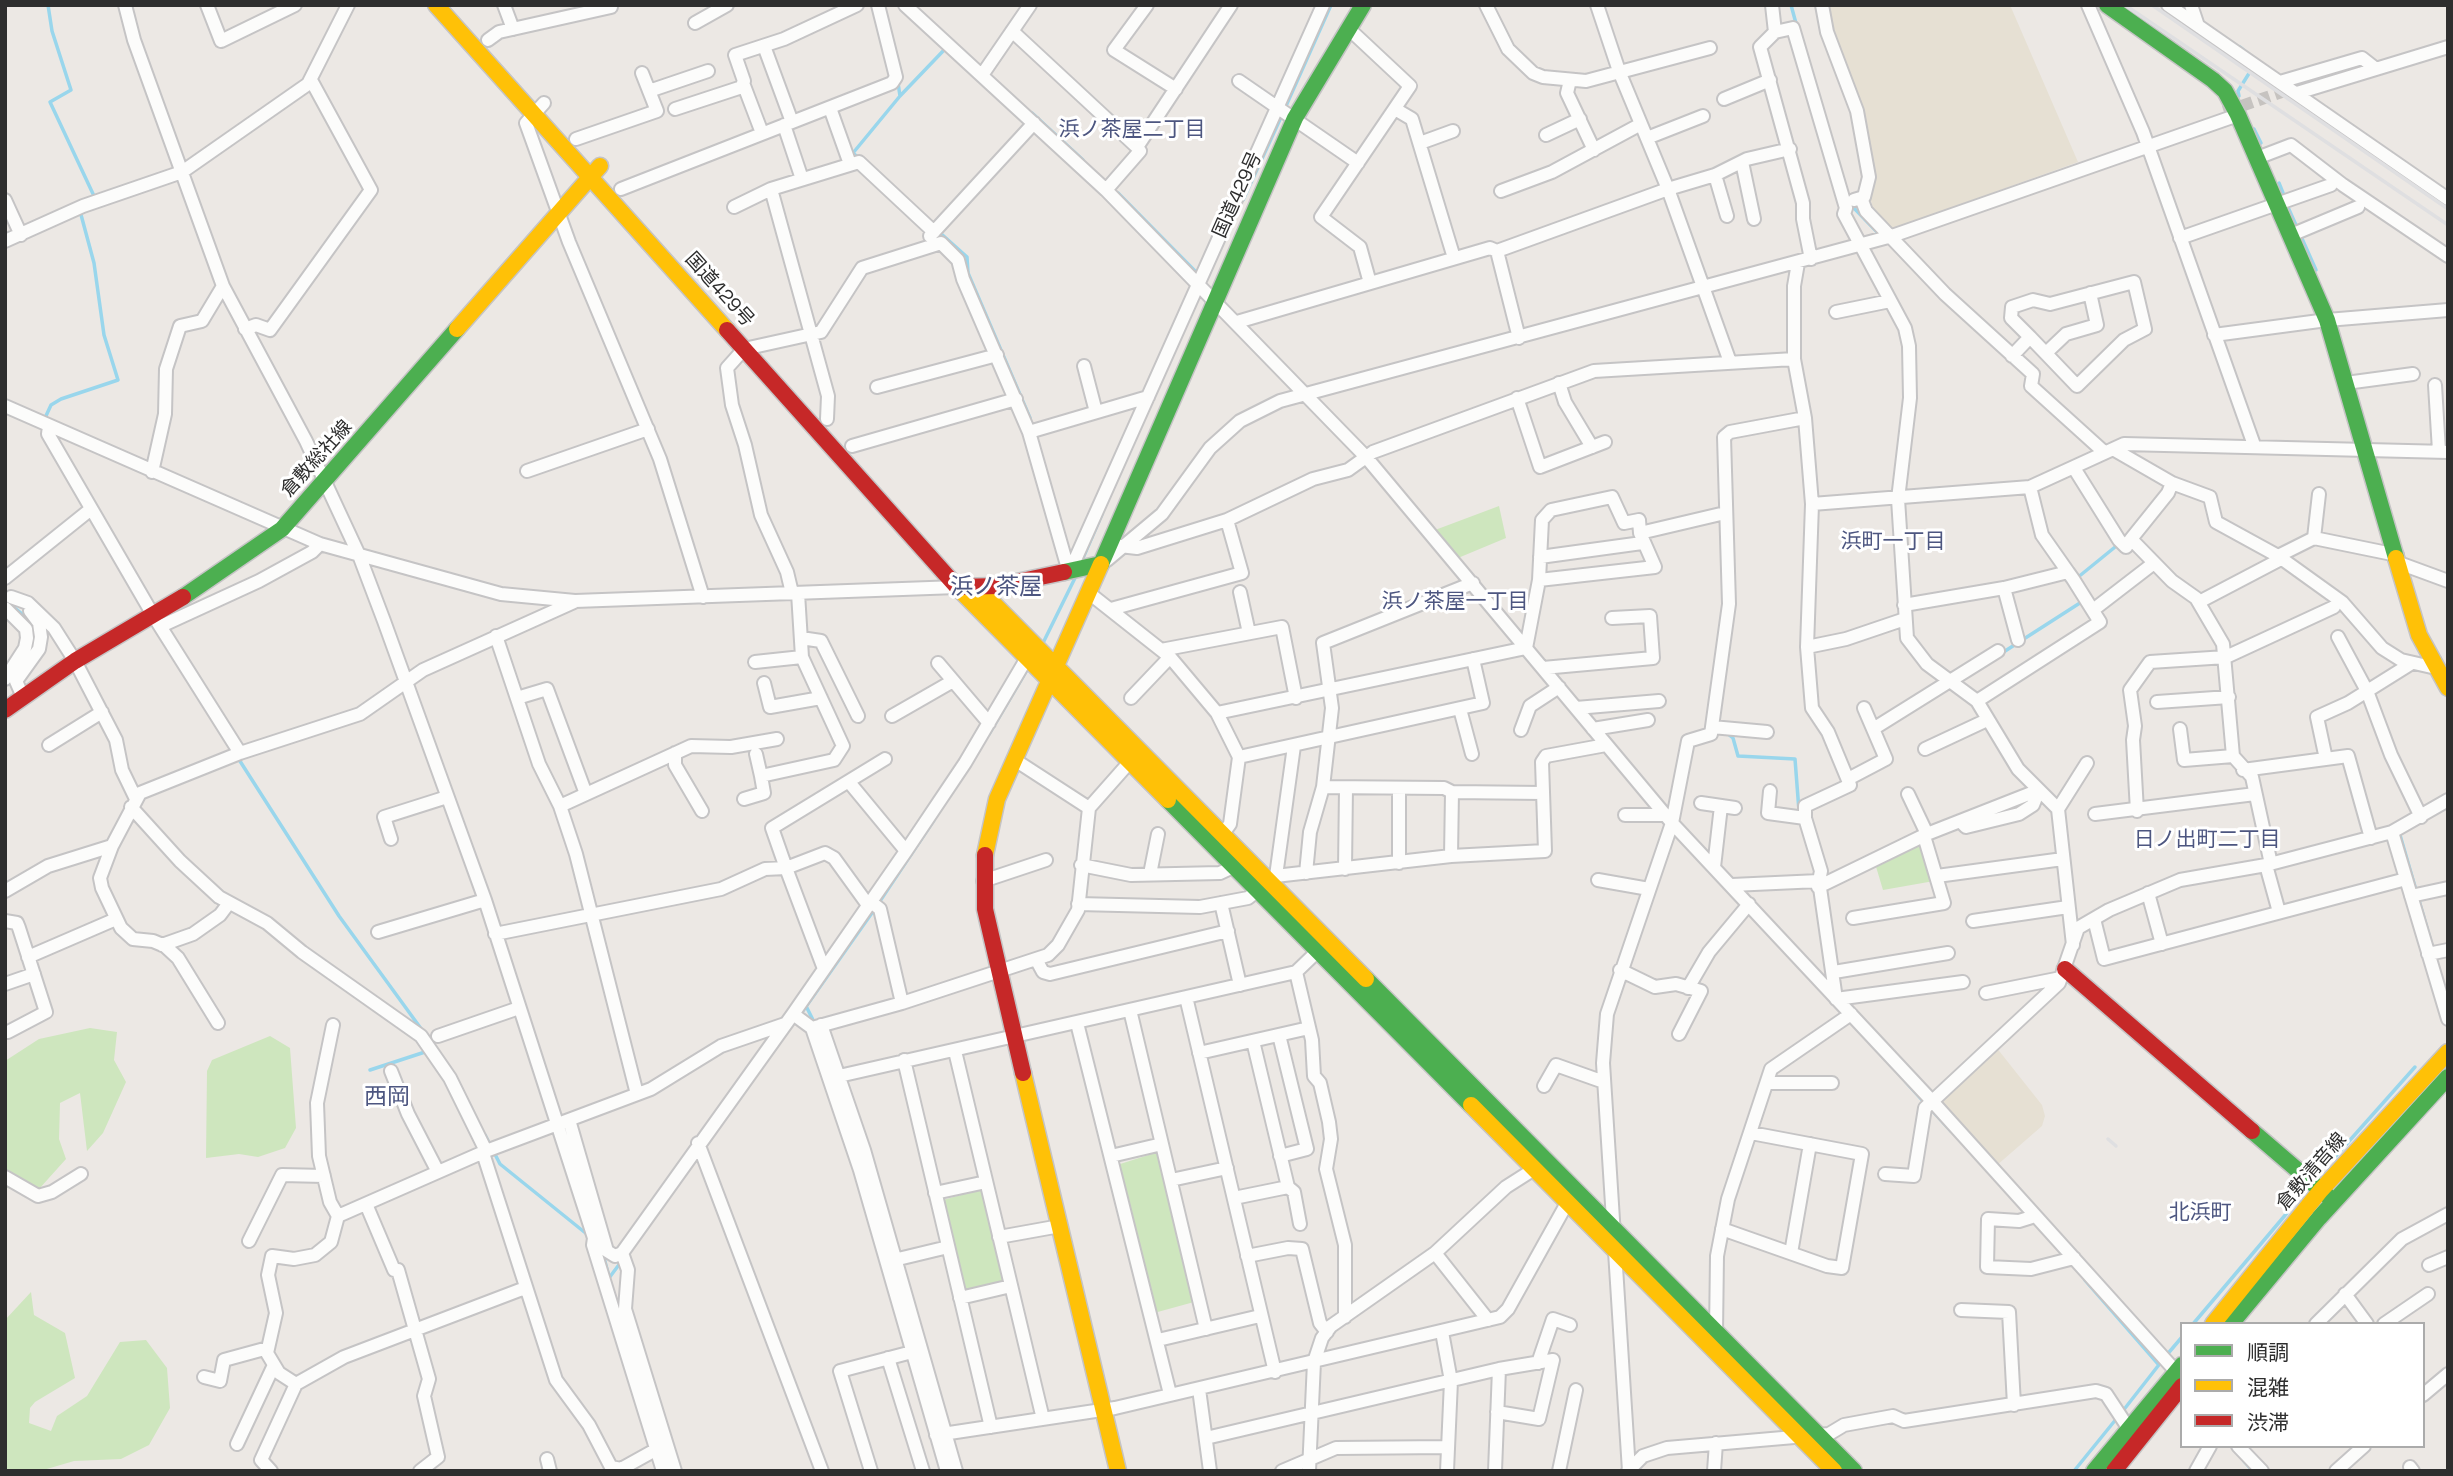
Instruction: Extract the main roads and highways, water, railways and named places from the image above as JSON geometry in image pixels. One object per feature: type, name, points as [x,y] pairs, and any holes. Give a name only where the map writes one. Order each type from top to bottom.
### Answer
[{"type":"main road","name":"国道429号","points":[[436,5],[539,109],[744,349],[957,587],[1033,655]]},
{"type":"main road","name":"国道429号","points":[[457,5],[488,40],[539,109],[576,139],[595,172],[621,190],[852,446],[947,557],[977,587],[1033,655]]},
{"type":"main road","name":"国道429号","points":[[1118,1471],[985,908],[983,881],[989,826],[1101,564],[1117,543],[1204,289],[1286,111],[1363,5]]},
{"type":"main road","points":[[2107,5],[2225,91],[2231,114],[2281,200],[2296,233],[2351,382],[2402,562],[2419,635],[2448,688]]},
{"type":"main road","name":"倉敷総社線","points":[[5,710],[75,661],[157,621],[282,529],[595,172]]},
{"type":"main road","points":[[957,587],[977,587],[1075,571],[1101,564]]},
{"type":"main road","points":[[1033,655],[1134,756],[1235,866],[1268,883]]},
{"type":"main road","points":[[1134,756],[1222,835],[1323,946],[1572,1196],[1615,1249],[1835,1471]]},
{"type":"main road","points":[[2063,974],[2328,1196]]},
{"type":"main road","name":"倉敷清音線","points":[[2215,1322],[2328,1196],[2448,1052]]},
{"type":"main road","name":"倉敷清音線","points":[[2233,1322],[2328,1196],[2445,1085]]},
{"type":"main road","points":[[1572,1196],[1614,1228],[1854,1471]]},
{"type":"main road","points":[[2094,1471],[2127,1426],[2175,1370]]},
{"type":"main road","points":[[2114,1471],[2127,1426]]},
{"type":"waterway","points":[[48,5],[52,31],[71,90],[50,102],[94,196]]},
{"type":"waterway","points":[[1285,108],[1331,5]]},
{"type":"waterway","points":[[1791,5],[1797,27]]},
{"type":"waterway","points":[[2240,47],[2257,61]]},
{"type":"waterway","points":[[900,96],[945,49]]},
{"type":"waterway","points":[[2239,96],[2238,91],[2253,67]]},
{"type":"waterway","points":[[860,159],[853,153],[900,96],[898,83]]},
{"type":"waterway","points":[[1032,113],[1083,160]]},
{"type":"waterway","points":[[1243,200],[1282,115]]},
{"type":"waterway","points":[[2254,129],[2261,143]]},
{"type":"waterway","points":[[2279,183],[2285,198]]},
{"type":"waterway","points":[[1118,193],[1196,272]]},
{"type":"waterway","points":[[1851,205],[1880,235]]},
{"type":"waterway","points":[[2287,205],[2316,270]]},
{"type":"waterway","points":[[45,418],[51,405],[61,399],[118,380],[104,335],[94,263],[80,211]]},
{"type":"waterway","points":[[938,231],[967,257],[968,273],[1030,418]]},
{"type":"waterway","points":[[1083,558],[1102,514]]},
{"type":"waterway","points":[[2077,578],[2120,543]]},
{"type":"waterway","points":[[1043,643],[1075,578]]},
{"type":"waterway","points":[[5,600],[32,622],[34,644],[30,650]]},
{"type":"waterway","points":[[2002,653],[2083,601]]},
{"type":"waterway","points":[[989,734],[1028,668]]},
{"type":"waterway","points":[[1728,734],[1733,738],[1738,756],[1795,759],[1799,811]]},
{"type":"waterway","points":[[238,758],[339,916],[422,1030]]},
{"type":"waterway","points":[[878,904],[934,820]]},
{"type":"waterway","points":[[2400,835],[2433,949]]},
{"type":"waterway","points":[[800,1015],[874,910]]},
{"type":"waterway","points":[[806,1006],[815,1024]]},
{"type":"waterway","points":[[370,1070],[428,1051]]},
{"type":"waterway","points":[[2335,1157],[2415,1067]]},
{"type":"waterway","points":[[1906,1082],[1925,1103]]},
{"type":"waterway","points":[[1930,1108],[1951,1131]]},
{"type":"waterway","points":[[485,1135],[500,1164],[588,1235]]},
{"type":"waterway","points":[[2195,1322],[2287,1213]]},
{"type":"waterway","points":[[603,1254],[609,1277]]},
{"type":"waterway","points":[[609,1278],[621,1262]]},
{"type":"waterway","points":[[2085,1280],[2159,1365]]},
{"type":"waterway","points":[[2165,1357],[2180,1339]]},
{"type":"waterway","points":[[2122,1412],[2158,1366]]},
{"type":"waterway","points":[[2074,1471],[2117,1418]]},
{"type":"waterway","points":[[2244,1461],[2253,1471]]},
{"type":"tunnel","points":[[2224,112],[2302,85]]},
{"type":"railway","points":[[2125,5],[2448,225]]},
{"type":"railway","points":[[2152,5],[2448,209]]},
{"type":"railway","points":[[2108,1139],[2116,1146]]},
{"type":"district","name":"浜ノ茶屋二丁目","points":[[1132,130]]},
{"type":"district","name":"浜町一丁目","points":[[1893,542]]},
{"type":"district","name":"浜ノ茶屋","points":[[996,588]]},
{"type":"district","name":"浜ノ茶屋一丁目","points":[[1455,602]]},
{"type":"district","name":"日ノ出町二丁目","points":[[2207,840]]},
{"type":"district","name":"西岡","points":[[387,1098]]},
{"type":"district","name":"北浜町","points":[[2200,1213]]}]
